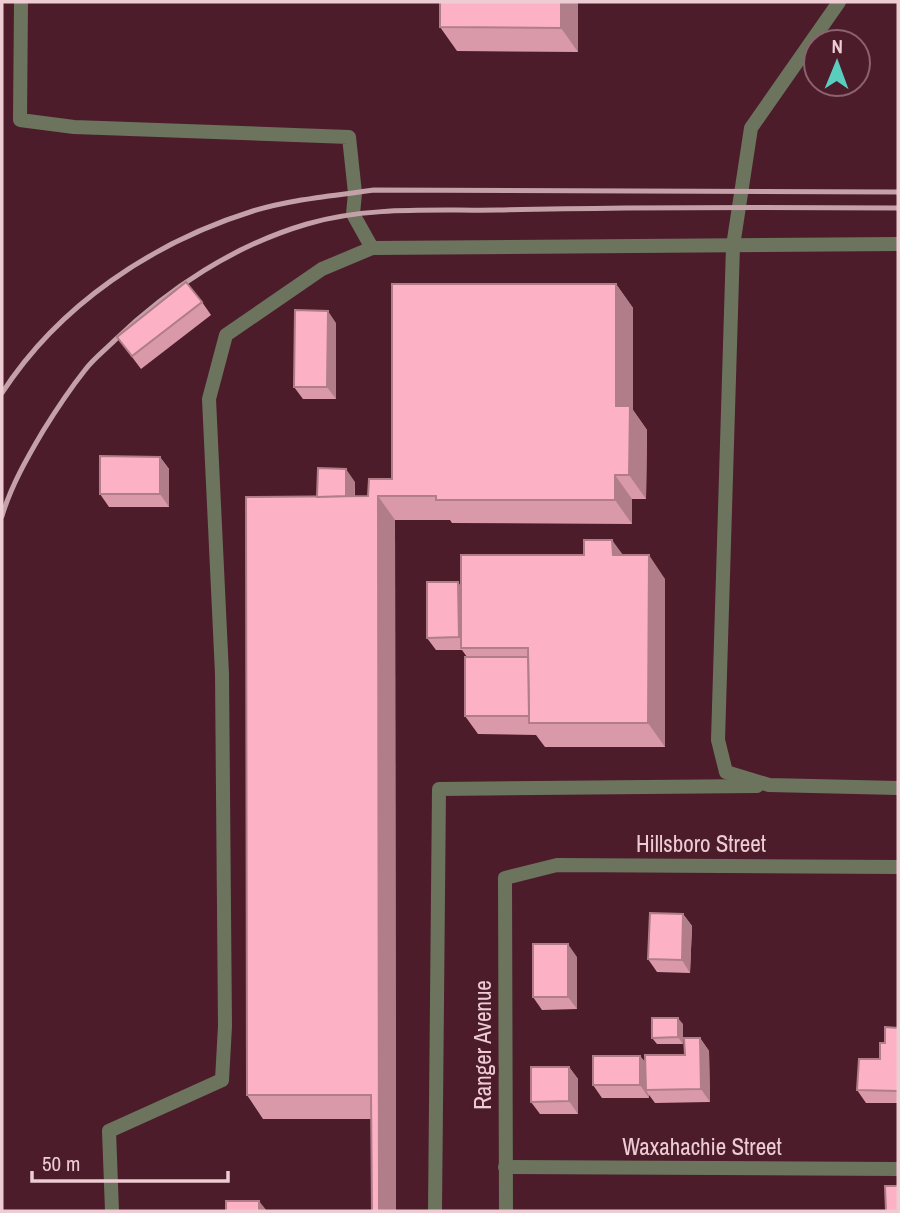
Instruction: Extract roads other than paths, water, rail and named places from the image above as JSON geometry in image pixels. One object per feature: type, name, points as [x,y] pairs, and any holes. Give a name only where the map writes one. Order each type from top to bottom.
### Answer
[{"type":"street","points":[[21,2],[20,120],[74,127],[349,137],[355,193],[353,214],[372,248]]},
{"type":"street","points":[[769,785],[726,772],[718,740],[733,246],[751,128],[839,2]]},
{"type":"street","points":[[112,1211],[109,1131],[222,1080],[225,1026],[222,674],[209,399],[226,335],[322,269],[372,248],[898,244]]},
{"type":"street","points":[[435,1211],[439,789],[769,785],[898,788]]},
{"type":"street","name":"Hillsboro Street","points":[[505,878],[557,865],[898,867]]},
{"type":"street","name":"Ranger Avenue","points":[[505,878],[506,1211]]},
{"type":"street","name":"Waxahachie Street","points":[[505,1167],[898,1169]]},
{"type":"railway","points":[[2,393],[25,361],[51,332],[111,281],[180,240],[253,211],[283,204],[374,190],[898,192]]},
{"type":"railway","points":[[2,516],[15,483],[37,441],[92,362],[136,321],[180,286],[229,256],[280,233],[330,218],[401,211],[898,208]]}]
